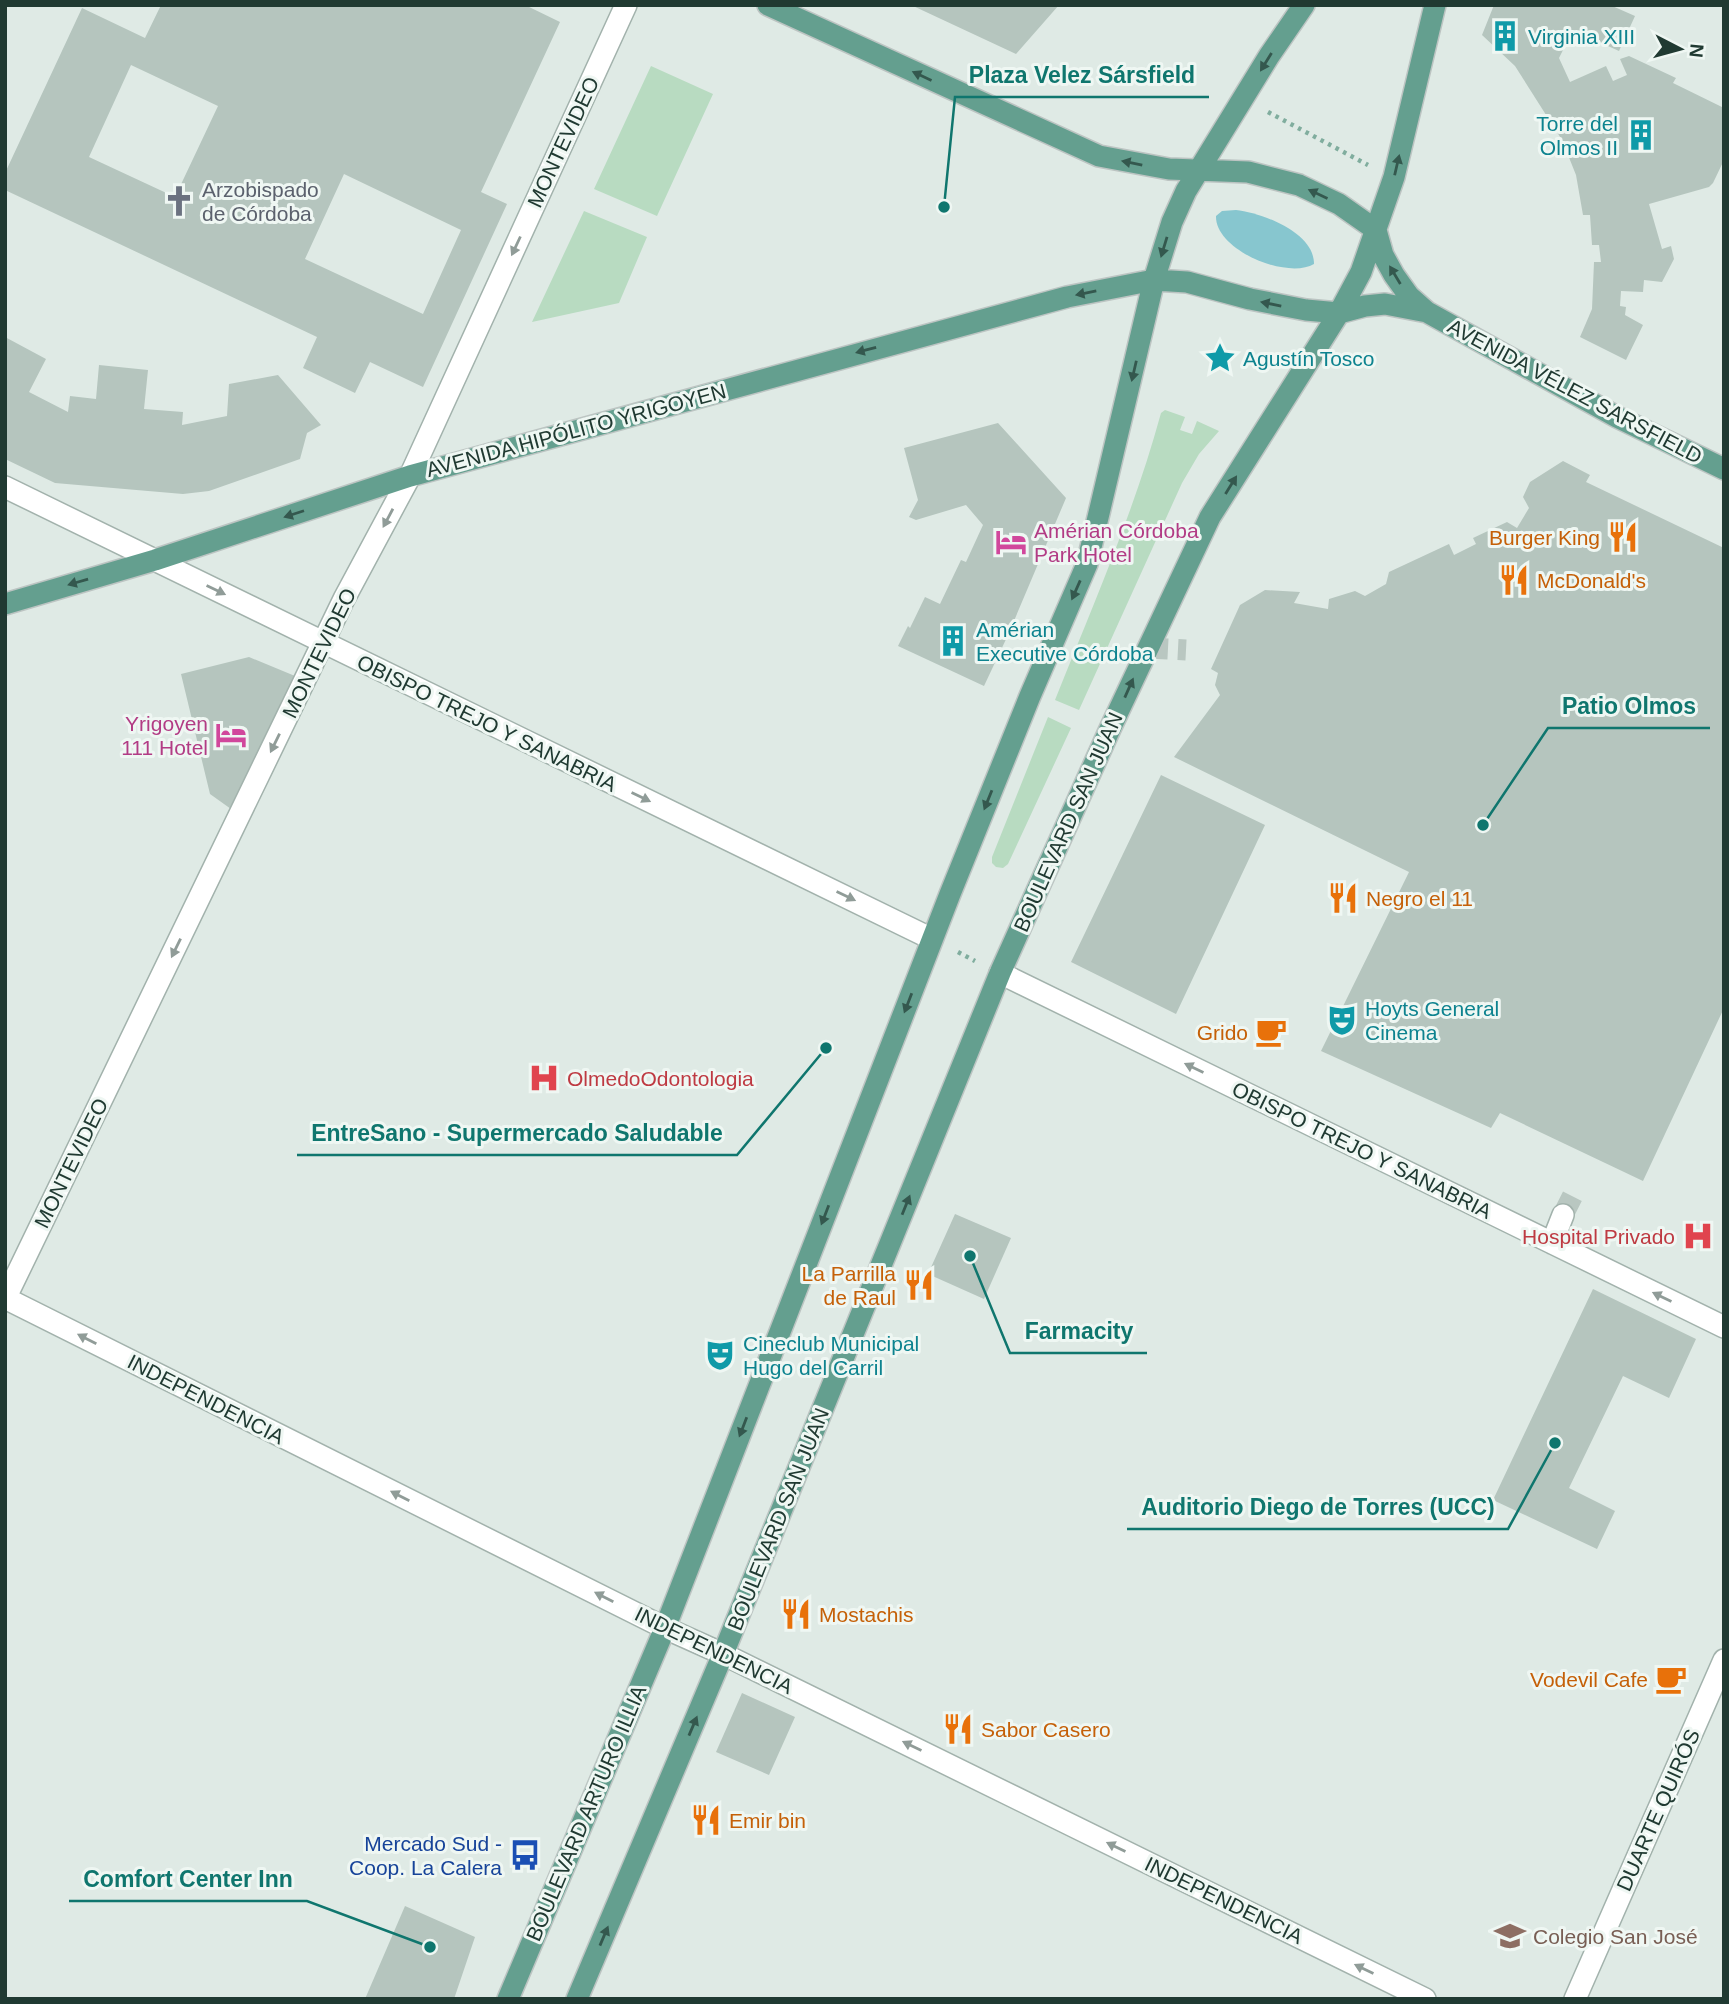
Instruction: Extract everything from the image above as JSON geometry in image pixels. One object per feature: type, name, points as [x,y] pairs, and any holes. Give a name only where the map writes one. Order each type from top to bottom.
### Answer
[{"type":"main road","points":[[768,5],[1099,156],[1139,165],[1199,172],[1248,172],[1299,185],[1339,204],[1376,230]]},
{"type":"main road","points":[[665,1628],[932,939],[1030,696],[1087,564],[1154,280],[1172,222],[1186,191],[1269,56],[1304,5]]},
{"type":"main road","name":"BOULEVARD SAN JUAN","points":[[723,1654],[1000,973],[1147,648],[1210,517],[1339,313],[1361,272],[1394,177],[1435,5]]},
{"type":"main road","name":"AVENIDA VÉLEZ SARSFIELD","points":[[1376,230],[1383,255],[1394,275],[1409,296],[1427,312],[1617,417],[1724,469]]},
{"type":"main road","name":"AVENIDA HIPÓLITO YRIGOYEN","points":[[5,604],[155,559],[410,476],[1067,296],[1154,280]]},
{"type":"main road","name":"AVENIDA VÉLEZ SARSFIELD","points":[[1154,280],[1187,282],[1281,306],[1339,313],[1385,303],[1427,312]]},
{"type":"main road","name":"BOULEVARD ARTURO ILLIA","points":[[508,1999],[665,1628]]},
{"type":"main road","points":[[577,1999],[723,1654]]},
{"type":"street","name":"MONTEVIDEO","points":[[5,1299],[344,599],[410,476],[626,5]]},
{"type":"street","name":"OBISPO TREJO Y SANABRIA","points":[[5,487],[932,939]]},
{"type":"street","name":"OBISPO TREJO Y SANABRIA","points":[[1000,973],[1724,1327]]},
{"type":"street","points":[[1552,1243],[1563,1215]]},
{"type":"street","name":"INDEPENDENCIA","points":[[5,1299],[665,1628],[1425,1999]]},
{"type":"street","name":"DUARTE QUIRÓS","points":[[1574,1999],[1724,1660]]},
{"type":"path","points":[[1267,111],[1370,166]]},
{"type":"path","points":[[932,939],[1000,973]]},
{"type":"green space","points":[[651,66],[713,94],[657,216],[594,189]]},
{"type":"green space","points":[[584,211],[647,237],[619,303],[532,322]]},
{"type":"green space","points":[[1165,410],[1185,417],[1180,430],[1192,434],[1197,421],[1219,431],[1199,454],[1182,483],[1079,710],[1055,700],[1112,558],[1161,413]]},
{"type":"green space","points":[[1048,717],[1071,728],[1008,864],[1003,868],[996,867],[992,863],[992,857]]},
{"type":"water","points":[[1236,210],[1259,215],[1285,226],[1305,242],[1312,253],[1314,264],[1302,268],[1287,268],[1254,259],[1239,250],[1227,240],[1219,228],[1216,216],[1222,211]]},
{"type":"building","name":"Arzobispado de Córdoba","points":[[161,5],[525,5],[560,22],[481,192],[507,204],[423,387],[370,362],[355,393],[303,368],[317,337],[5,190],[5,173],[82,8],[145,38]],"holes":[[[131,65],[218,106],[175,197],[89,157]],[[344,174],[461,230],[423,314],[305,259]]]},
{"type":"building","points":[[911,5],[1059,5],[1016,54]]},
{"type":"building","points":[[1494,5],[1610,5],[1635,16],[1619,51],[1577,32],[1559,58],[1570,82],[1606,66],[1613,81],[1627,75],[1620,59],[1629,56],[1676,78],[1673,83],[1724,108],[1724,160],[1713,183],[1709,187],[1649,204],[1662,249],[1671,246],[1674,259],[1662,282],[1644,280],[1643,292],[1621,291],[1620,306],[1626,307],[1625,315],[1643,325],[1626,360],[1580,337],[1592,309],[1594,262],[1601,262],[1599,245],[1592,245],[1590,215],[1583,215],[1576,175],[1562,140],[1515,66],[1482,35]]},
{"type":"building","points":[[5,337],[46,359],[29,392],[68,412],[70,396],[96,399],[99,365],[148,370],[144,409],[183,412],[182,425],[227,416],[229,384],[278,375],[321,425],[307,433],[300,459],[209,491],[183,494],[55,483],[5,459]]},
{"type":"building","points":[[998,423],[1066,498],[984,686],[898,646],[925,597],[940,604],[961,560],[966,562],[983,525],[966,505],[916,520],[909,517],[918,500],[904,448]]},
{"type":"building","points":[[1563,461],[1590,475],[1586,482],[1724,548],[1724,1008],[1643,1181],[1500,1113],[1491,1128],[1321,1051],[1409,872],[1174,757],[1220,695],[1215,685],[1218,673],[1211,669],[1240,605],[1265,590],[1300,592],[1294,603],[1328,609],[1329,599],[1355,591],[1365,596],[1386,584],[1389,572],[1449,544],[1454,555],[1476,544],[1473,538],[1507,522],[1517,528],[1529,508],[1523,497],[1530,482]]},
{"type":"building","name":"Yrigoyen 111 Hotel","points":[[249,657],[295,676],[231,809],[210,794],[181,674]]},
{"type":"building","points":[[1161,775],[1265,825],[1176,1014],[1071,962]]},
{"type":"building","points":[[955,1214],[1011,1238],[984,1299],[928,1274]]},
{"type":"building","points":[[1593,1289],[1696,1339],[1669,1398],[1623,1376],[1569,1488],[1615,1511],[1597,1549],[1493,1500]]},
{"type":"building","points":[[742,1693],[795,1717],[769,1775],[716,1752]]},
{"type":"building","points":[[405,1906],[475,1937],[454,1999],[365,1999]]},
{"type":"tunnel","points":[[1147,648],[1186,650]]},
{"type":"tunnel","points":[[1563,1215],[1574,1193]]},
{"type":"place","name":"Virginia XIII","points":[[1505,36]]},
{"type":"place","name":"Torre del Olmos II","points":[[1641,135]]},
{"type":"place","name":"Arzobispado de Córdoba","points":[[179,201]]},
{"type":"place","name":"Plaza Velez Sársfield","points":[[944,207]]},
{"type":"place","name":"Agustín Tosco","points":[[1220,358]]},
{"type":"place","name":"Burger King","points":[[1623,537]]},
{"type":"place","name":"Amérian Córdoba Park Hotel","points":[[1011,542]]},
{"type":"place","name":"McDonald's","points":[[1514,580]]},
{"type":"place","name":"Amérian Executive Córdoba","points":[[953,641]]},
{"type":"place","name":"Yrigoyen 111 Hotel","points":[[231,735]]},
{"type":"place","name":"Patio Olmos","points":[[1483,825]]},
{"type":"place","name":"Negro el 11","points":[[1343,898]]},
{"type":"place","name":"Hoyts General Cinema","points":[[1342,1020]]},
{"type":"place","name":"Grido","points":[[1271,1032]]},
{"type":"place","name":"EntreSano - Supermercado Saludable","points":[[826,1048]]},
{"type":"place","name":"OlmedoOdontologia","points":[[544,1078]]},
{"type":"place","name":"Hospital Privado","points":[[1698,1236]]},
{"type":"place","name":"Farmacity","points":[[970,1256]]},
{"type":"place","name":"La Parrilla de Raul","points":[[919,1285]]},
{"type":"place","name":"Cineclub Municipal Hugo del Carril","points":[[720,1355]]},
{"type":"place","name":"Auditorio Diego de Torres (UCC)","points":[[1555,1443]]},
{"type":"place","name":"Mostachis","points":[[796,1614]]},
{"type":"place","name":"Vodevil Cafe","points":[[1671,1679]]},
{"type":"place","name":"Sabor Casero","points":[[958,1729]]},
{"type":"place","name":"Emir bin","points":[[706,1820]]},
{"type":"place","name":"Mercado Sud - Coop. La Calera","points":[[525,1855]]},
{"type":"place","name":"Colegio San José","points":[[1510,1936]]},
{"type":"place","name":"Comfort Center Inn","points":[[430,1947]]}]
